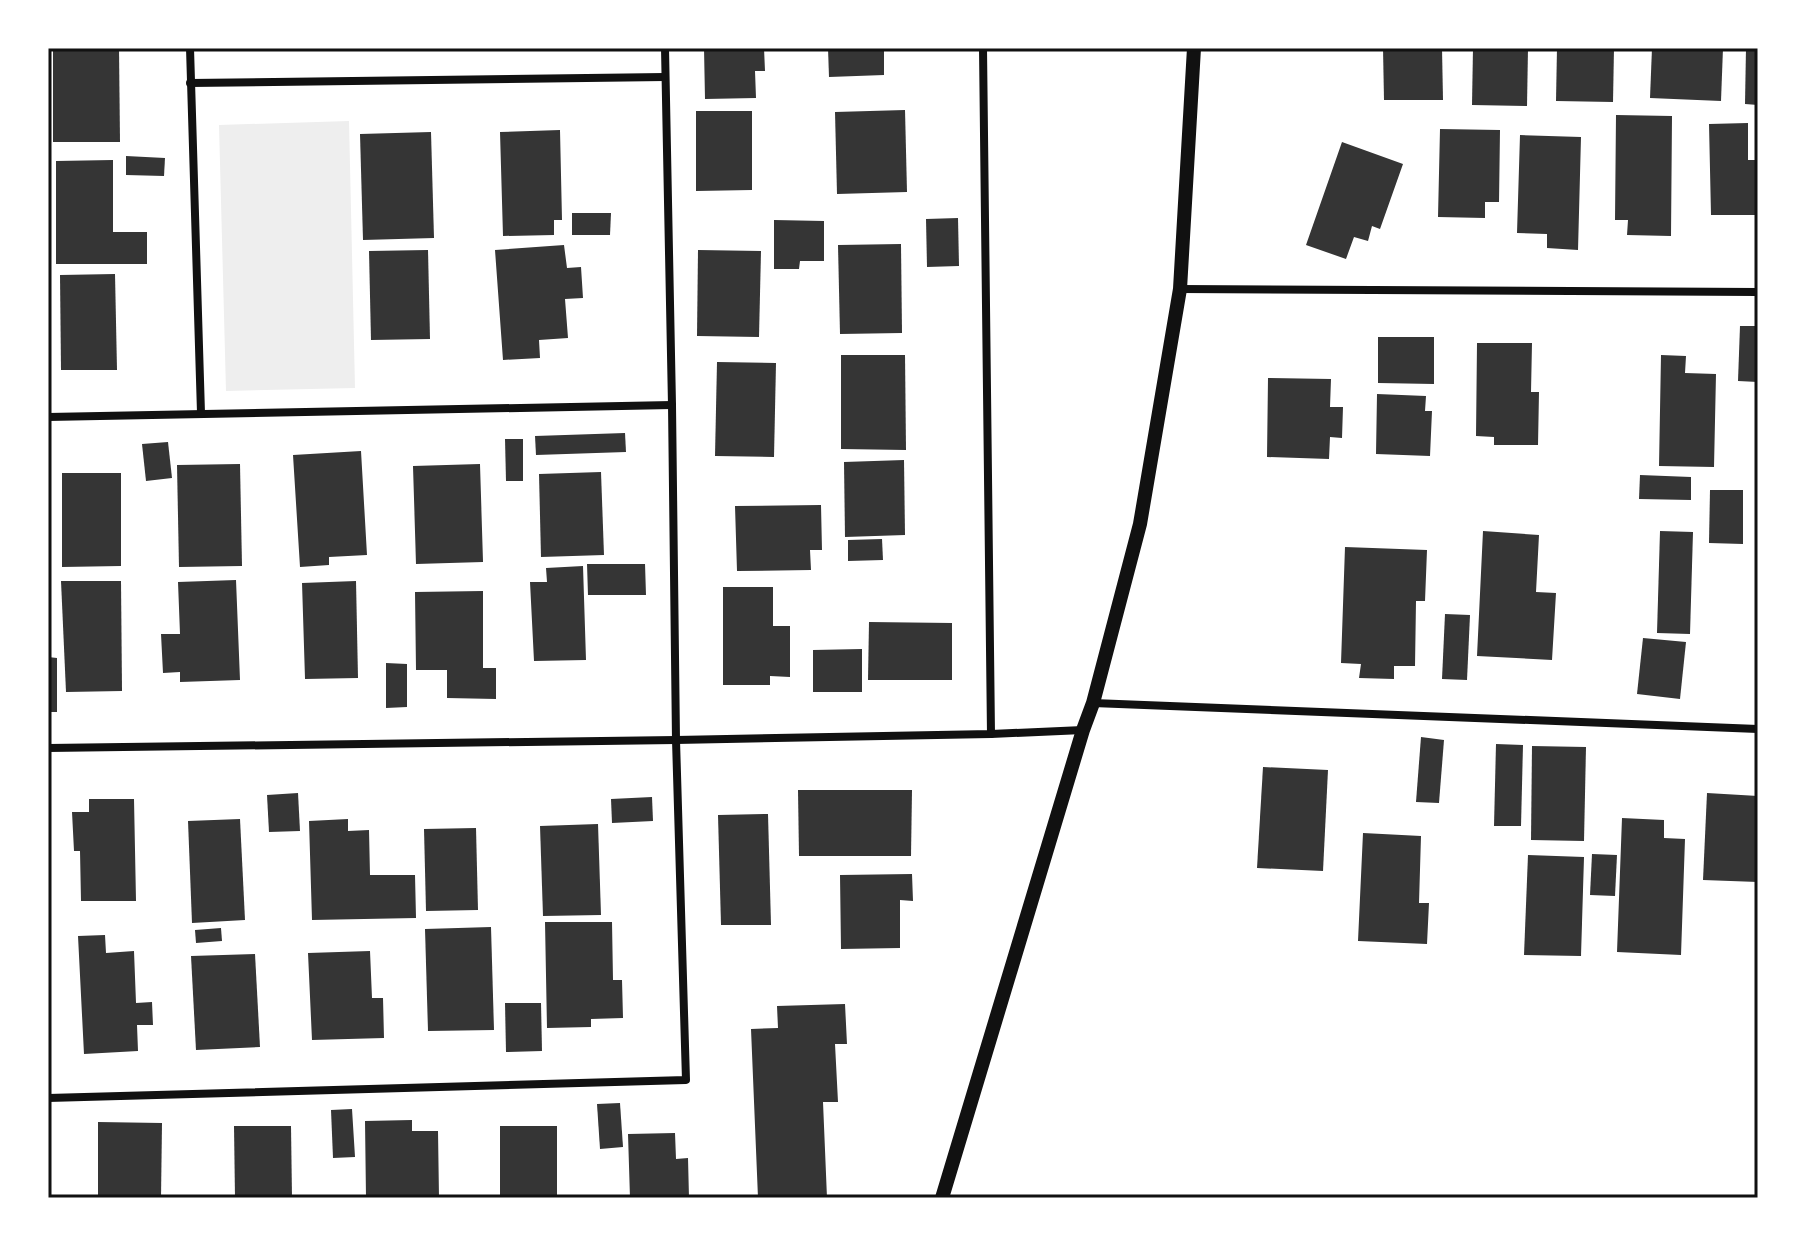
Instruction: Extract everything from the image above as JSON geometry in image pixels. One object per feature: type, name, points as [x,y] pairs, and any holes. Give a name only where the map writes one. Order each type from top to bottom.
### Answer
[{"type":"street","points":[[190,48],[201,413]]},
{"type":"street","points":[[48,1098],[686,1080],[676,740],[665,48]]},
{"type":"street","points":[[983,48],[991,734]]},
{"type":"street","points":[[942,1198],[1093,703],[1140,524],[1180,289],[1194,48]]},
{"type":"street","points":[[190,83],[665,77]]},
{"type":"street","points":[[1180,289],[1758,292]]},
{"type":"street","points":[[48,417],[672,405]]},
{"type":"street","points":[[1093,703],[1758,729]]},
{"type":"street","points":[[48,748],[676,740],[1083,730]]},
{"type":"shaded area","points":[[349,121],[355,388],[226,391],[219,125]]},
{"type":"building","points":[[53,48],[119,48],[120,142],[53,142]]},
{"type":"building","points":[[704,48],[764,48],[765,71],[755,71],[756,98],[705,99]]},
{"type":"building","points":[[828,48],[884,48],[884,75],[829,77]]},
{"type":"building","points":[[1383,48],[1442,48],[1443,100],[1384,100]]},
{"type":"building","points":[[1473,48],[1528,48],[1527,106],[1472,105]]},
{"type":"building","points":[[1557,48],[1614,48],[1613,102],[1556,101]]},
{"type":"building","points":[[1652,48],[1723,48],[1721,101],[1650,98]]},
{"type":"building","points":[[1746,48],[1758,48],[1758,105],[1745,104]]},
{"type":"building","points":[[905,110],[907,192],[837,194],[835,112]]},
{"type":"building","points":[[696,111],[752,111],[752,190],[696,191]]},
{"type":"building","points":[[1616,115],[1672,116],[1671,236],[1627,235],[1628,220],[1615,220]]},
{"type":"building","points":[[1748,123],[1748,160],[1758,160],[1758,215],[1711,215],[1709,124]]},
{"type":"building","points":[[1440,129],[1500,130],[1499,202],[1485,202],[1485,218],[1438,217]]},
{"type":"building","points":[[560,130],[562,220],[554,220],[554,235],[503,236],[500,132]]},
{"type":"building","points":[[431,132],[434,238],[363,240],[360,134]]},
{"type":"building","points":[[1520,135],[1581,137],[1578,250],[1547,248],[1547,234],[1517,233]]},
{"type":"building","points":[[1342,142],[1403,164],[1380,229],[1372,226],[1368,241],[1354,237],[1346,259],[1306,245]]},
{"type":"building","points":[[126,156],[165,158],[164,176],[126,175]]},
{"type":"building","points":[[113,160],[113,232],[147,232],[147,264],[56,264],[56,161]]},
{"type":"building","points":[[572,213],[611,213],[610,235],[572,235]]},
{"type":"building","points":[[958,218],[959,266],[927,267],[926,219]]},
{"type":"building","points":[[774,220],[824,221],[824,261],[800,261],[799,269],[774,269]]},
{"type":"building","points":[[901,244],[902,333],[840,334],[838,245]]},
{"type":"building","points":[[564,245],[567,268],[581,267],[583,298],[565,299],[568,338],[539,340],[540,358],[503,360],[495,250]]},
{"type":"building","points":[[428,250],[430,339],[371,340],[369,251]]},
{"type":"building","points":[[698,250],[761,251],[759,337],[697,336]]},
{"type":"building","points":[[115,274],[117,370],[61,370],[60,275]]},
{"type":"building","points":[[1740,326],[1758,326],[1758,382],[1738,381]]},
{"type":"building","points":[[1378,337],[1434,337],[1434,384],[1378,383]]},
{"type":"building","points":[[1477,343],[1532,343],[1531,392],[1539,392],[1538,445],[1494,445],[1494,437],[1476,436]]},
{"type":"building","points":[[841,355],[905,355],[906,450],[841,449]]},
{"type":"building","points":[[1661,355],[1686,356],[1685,373],[1716,374],[1714,467],[1659,466]]},
{"type":"building","points":[[717,362],[776,363],[774,457],[715,456]]},
{"type":"building","points":[[1268,378],[1331,379],[1330,407],[1343,407],[1342,438],[1330,437],[1329,459],[1267,457]]},
{"type":"building","points":[[1377,394],[1426,396],[1425,411],[1432,411],[1430,456],[1376,454]]},
{"type":"building","points":[[625,433],[626,452],[536,455],[535,436]]},
{"type":"building","points":[[505,439],[523,439],[523,481],[506,481]]},
{"type":"building","points":[[168,442],[172,478],[146,481],[142,444]]},
{"type":"building","points":[[361,451],[367,555],[329,557],[329,565],[300,567],[293,455]]},
{"type":"building","points":[[904,460],[905,535],[845,537],[844,462]]},
{"type":"building","points":[[240,464],[242,566],[179,567],[177,465]]},
{"type":"building","points":[[480,464],[483,562],[416,564],[413,466]]},
{"type":"building","points":[[601,472],[604,555],[541,557],[539,474]]},
{"type":"building","points":[[62,473],[121,473],[121,566],[62,567]]},
{"type":"building","points":[[1640,475],[1691,477],[1691,500],[1639,499]]},
{"type":"building","points":[[1710,490],[1743,490],[1743,544],[1709,543]]},
{"type":"building","points":[[821,505],[822,550],[810,550],[811,570],[737,571],[735,506]]},
{"type":"building","points":[[1483,531],[1539,535],[1536,592],[1556,593],[1552,660],[1477,656]]},
{"type":"building","points":[[1660,531],[1693,532],[1690,634],[1657,633]]},
{"type":"building","points":[[882,539],[883,560],[848,561],[848,540]]},
{"type":"building","points":[[1345,547],[1427,550],[1425,601],[1416,601],[1415,666],[1394,666],[1394,679],[1359,678],[1361,664],[1341,663]]},
{"type":"building","points":[[587,564],[645,564],[646,595],[588,595]]},
{"type":"building","points":[[583,566],[586,660],[534,661],[530,582],[547,582],[546,568]]},
{"type":"building","points":[[236,580],[240,680],[180,682],[180,672],[163,673],[161,634],[180,634],[178,582]]},
{"type":"building","points":[[61,581],[121,581],[122,691],[66,692]]},
{"type":"building","points":[[356,581],[358,678],[305,679],[302,583]]},
{"type":"building","points":[[723,587],[773,587],[773,626],[790,626],[790,677],[770,676],[770,685],[723,685]]},
{"type":"building","points":[[483,591],[483,668],[496,668],[496,699],[447,698],[447,670],[416,670],[415,592]]},
{"type":"building","points":[[1445,614],[1470,615],[1467,680],[1442,679]]},
{"type":"building","points":[[869,622],[952,623],[952,680],[868,680]]},
{"type":"building","points":[[1643,638],[1686,642],[1680,699],[1637,694]]},
{"type":"building","points":[[862,649],[862,692],[813,692],[813,650]]},
{"type":"building","points":[[48,657],[57,658],[57,712],[48,712]]},
{"type":"building","points":[[386,663],[407,664],[407,707],[386,708]]},
{"type":"building","points":[[1421,737],[1444,740],[1439,803],[1416,802]]},
{"type":"building","points":[[1496,744],[1523,745],[1521,826],[1494,826]]},
{"type":"building","points":[[1532,746],[1586,747],[1584,841],[1531,840]]},
{"type":"building","points":[[1263,767],[1328,770],[1323,871],[1257,868]]},
{"type":"building","points":[[798,790],[912,790],[911,856],[799,856]]},
{"type":"building","points":[[298,793],[300,831],[269,832],[267,795]]},
{"type":"building","points":[[1707,793],[1758,796],[1758,882],[1703,880]]},
{"type":"building","points":[[652,797],[653,821],[612,823],[611,799]]},
{"type":"building","points":[[89,799],[134,799],[136,901],[81,901],[80,851],[74,851],[72,812],[89,812]]},
{"type":"building","points":[[768,814],[771,925],[721,925],[718,815]]},
{"type":"building","points":[[1622,818],[1664,820],[1664,838],[1685,839],[1681,955],[1617,952]]},
{"type":"building","points":[[240,819],[245,920],[192,923],[188,821]]},
{"type":"building","points":[[348,819],[348,831],[369,830],[370,875],[415,875],[416,918],[312,920],[309,821]]},
{"type":"building","points":[[598,824],[601,915],[543,916],[540,826]]},
{"type":"building","points":[[476,828],[478,910],[426,911],[424,829]]},
{"type":"building","points":[[1363,833],[1421,836],[1419,903],[1429,903],[1427,944],[1358,941]]},
{"type":"building","points":[[1592,854],[1617,855],[1615,896],[1590,895]]},
{"type":"building","points":[[1528,855],[1584,857],[1581,956],[1524,955]]},
{"type":"building","points":[[912,874],[913,901],[900,900],[900,948],[841,949],[840,875]]},
{"type":"building","points":[[545,922],[612,922],[613,980],[622,980],[623,1018],[591,1019],[591,1027],[547,1028]]},
{"type":"building","points":[[491,927],[494,1030],[428,1031],[425,929]]},
{"type":"building","points":[[221,928],[222,941],[196,943],[195,930]]},
{"type":"building","points":[[105,935],[106,953],[134,951],[136,1003],[152,1002],[153,1025],[137,1025],[138,1051],[84,1054],[78,936]]},
{"type":"building","points":[[370,951],[372,998],[383,998],[384,1038],[312,1040],[308,953]]},
{"type":"building","points":[[255,954],[260,1047],[196,1050],[191,956]]},
{"type":"building","points":[[505,1003],[541,1003],[542,1051],[506,1052]]},
{"type":"building","points":[[845,1004],[847,1044],[835,1044],[838,1102],[823,1102],[827,1198],[758,1198],[751,1029],[778,1028],[777,1006]]},
{"type":"building","points":[[620,1103],[623,1147],[600,1149],[597,1104]]},
{"type":"building","points":[[352,1109],[355,1157],[333,1158],[331,1110]]},
{"type":"building","points":[[412,1120],[412,1131],[438,1131],[439,1198],[366,1198],[365,1121]]},
{"type":"building","points":[[98,1122],[162,1123],[161,1198],[98,1198]]},
{"type":"building","points":[[234,1126],[291,1126],[292,1198],[235,1198]]},
{"type":"building","points":[[500,1126],[557,1126],[557,1198],[500,1198]]},
{"type":"building","points":[[675,1133],[676,1159],[688,1158],[689,1198],[630,1198],[628,1134]]}]
